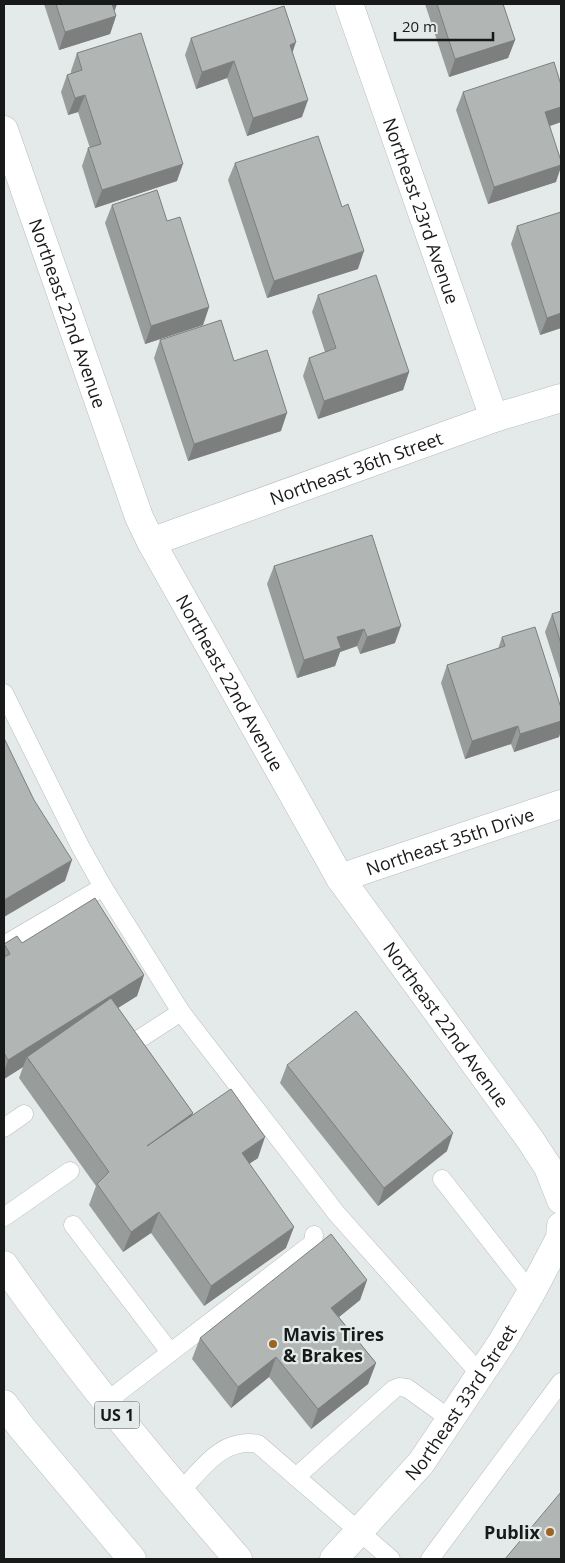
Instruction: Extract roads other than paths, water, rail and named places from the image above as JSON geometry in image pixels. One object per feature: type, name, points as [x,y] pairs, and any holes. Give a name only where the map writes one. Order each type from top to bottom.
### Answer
[{"type":"street","name":"Northeast 23rd Avenue","points":[[349,4],[494,418]]},
{"type":"street","name":"Northeast 22nd Avenue","points":[[4,130],[139,517],[151,542],[340,878],[529,1138],[559,1187]]},
{"type":"street","name":"Northeast 36th Street","points":[[151,542],[494,418],[561,398]]},
{"type":"street","name":"Northeast 35th Drive","points":[[340,878],[561,804]]},
{"type":"street","name":"Northeast 33rd Street","points":[[334,1559],[421,1463],[502,1342],[531,1293],[560,1238],[561,1226]]},
{"type":"street","name":"US 1","points":[[4,1266],[106,1402],[238,1559]]},
{"type":"street","points":[[4,1404],[132,1559]]},
{"type":"lane","points":[[4,692],[80,846],[103,887],[181,1012],[337,1214],[480,1374]]},
{"type":"lane","points":[[4,945],[103,887]]},
{"type":"lane","points":[[130,1045],[181,1012]]},
{"type":"lane","points":[[4,1128],[24,1114]]},
{"type":"lane","points":[[4,1217],[70,1171]]},
{"type":"lane","points":[[442,1179],[531,1293]]},
{"type":"lane","points":[[74,1225],[170,1352]]},
{"type":"lane","points":[[106,1402],[313,1242],[314,1235]]},
{"type":"lane","points":[[430,1559],[561,1382]]},
{"type":"lane","points":[[296,1477],[394,1389],[399,1387],[407,1388],[450,1419]]},
{"type":"lane","points":[[180,1492],[220,1451],[232,1445],[247,1442],[258,1444],[391,1559]]},
{"type":"place","name":"Mavis Tires & Brakes","points":[[273,1344]]},
{"type":"place","name":"Publix","points":[[550,1532]]}]
